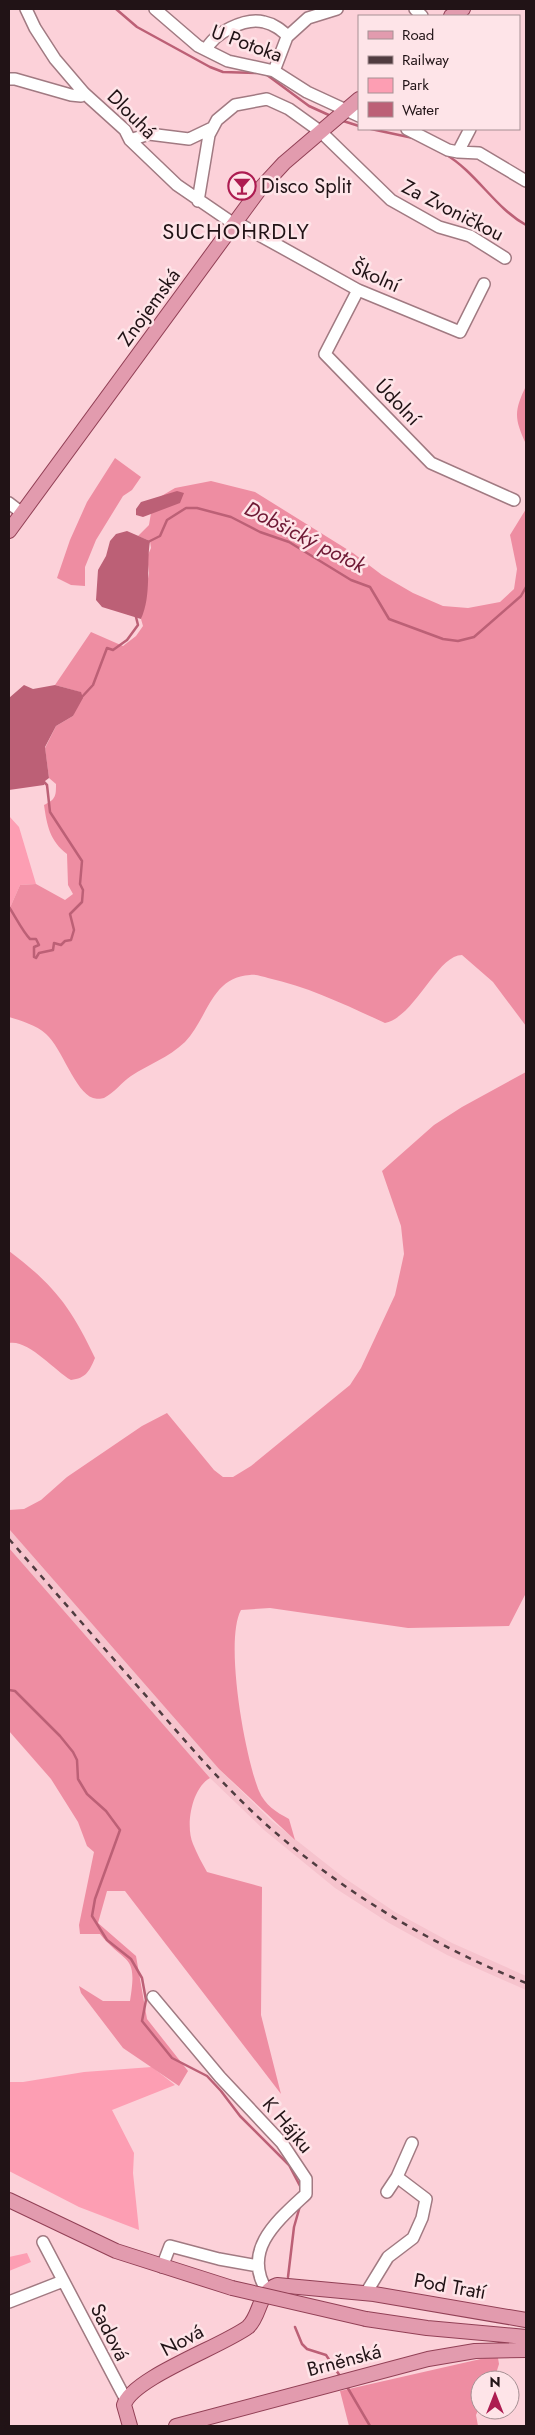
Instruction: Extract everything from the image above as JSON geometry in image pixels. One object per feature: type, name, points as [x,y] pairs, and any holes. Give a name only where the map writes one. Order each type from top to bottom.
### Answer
[{"type":"main road","name":"Znojemská","points":[[9,531],[259,190],[284,163],[321,132],[352,114],[358,101]]},
{"type":"main road","points":[[9,2200],[116,2251],[232,2288],[366,2319],[427,2328],[526,2338]]},
{"type":"main road","name":"Pod Tratí","points":[[267,2291],[274,2286],[287,2285],[360,2292],[526,2320]]},
{"type":"main road","name":"Nová","points":[[126,2400],[147,2381],[248,2328],[254,2320],[267,2291]]},
{"type":"main road","points":[[498,2349],[526,2345]]},
{"type":"main road","name":"Brněnská","points":[[176,2426],[368,2374],[447,2356],[498,2349],[526,2350]]},
{"type":"main road","points":[[126,2400],[124,2407],[130,2426]]},
{"type":"street","name":"Dlouhá","points":[[26,9],[35,28],[55,59],[84,93],[125,130],[130,140],[177,185],[234,224]]},
{"type":"street","name":"U Potoka","points":[[156,9],[198,46],[228,61],[274,71],[306,92],[352,114]]},
{"type":"street","points":[[274,71],[288,36],[308,18],[337,9]]},
{"type":"street","points":[[206,50],[213,38],[219,33],[254,21],[264,21],[276,26],[288,36]]},
{"type":"street","points":[[9,80],[71,95],[81,96],[84,93]]},
{"type":"street","name":"Za Zvoničkou","points":[[212,128],[217,120],[235,105],[267,99],[289,109],[321,132],[391,200],[439,227],[470,236],[505,258]]},
{"type":"street","points":[[130,140],[149,134],[189,139],[212,128]]},
{"type":"street","points":[[198,201],[212,128]]},
{"type":"street","points":[[409,130],[448,150],[479,153],[526,181]]},
{"type":"street","points":[[458,152],[469,130]]},
{"type":"street","name":"Školní","points":[[234,224],[243,226],[358,290],[460,332],[484,284]]},
{"type":"street","name":"Údolní","points":[[358,290],[325,354],[431,463],[514,500]]},
{"type":"street","points":[[9,503],[22,513]]},
{"type":"street","name":"K Hájku","points":[[152,1997],[220,2077],[282,2143],[306,2178],[306,2194],[292,2206],[264,2240],[258,2266]]},
{"type":"street","points":[[386,2192],[397,2177],[412,2143]]},
{"type":"street","name":"Pod Tratí","points":[[360,2292],[388,2257],[413,2238],[422,2218],[426,2199],[397,2177]]},
{"type":"street","name":"Sadová","points":[[43,2242],[126,2400]]},
{"type":"street","points":[[162,2267],[170,2246],[219,2259],[258,2266],[259,2275],[267,2291]]},
{"type":"street","points":[[9,2302],[63,2281]]},
{"type":"shaded area","points":[[526,386],[526,444],[519,427],[517,415],[519,402]]},
{"type":"shaded area","points":[[115,458],[141,477],[132,490],[123,496],[96,540],[85,567],[85,586],[71,585],[57,578],[70,540],[87,502]]},
{"type":"shaded area","points":[[211,481],[255,492],[353,553],[382,575],[413,593],[443,606],[468,608],[500,602],[514,589],[517,569],[510,535],[526,509],[526,1026],[493,982],[462,955],[453,958],[444,965],[406,1010],[396,1018],[385,1023],[343,1004],[283,982],[257,975],[237,977],[218,991],[193,1032],[179,1048],[131,1076],[108,1096],[98,1099],[86,1094],[80,1087],[58,1049],[46,1034],[33,1026],[9,1017],[9,910],[20,885],[36,884],[65,900],[73,894],[68,885],[67,854],[53,838],[46,820],[44,805],[54,797],[56,784],[49,778],[45,748],[56,726],[73,716],[80,692],[55,685],[91,632],[123,646],[136,636],[143,626],[141,619],[149,573],[147,557],[151,548],[150,541],[138,536],[149,525],[153,501],[175,488]]},
{"type":"shaded area","points":[[526,1072],[526,1593],[509,1626],[408,1628],[270,1608],[241,1610],[236,1625],[236,1672],[238,1699],[248,1753],[261,1796],[271,1808],[289,1819],[295,1840],[219,1769],[9,1529],[9,1510],[24,1509],[41,1500],[67,1477],[142,1426],[167,1413],[214,1470],[223,1477],[233,1477],[251,1466],[350,1385],[361,1368],[395,1295],[404,1254],[401,1226],[382,1171],[434,1125],[462,1107]]},
{"type":"shaded area","points":[[9,1251],[50,1286],[78,1325],[95,1358],[89,1371],[84,1376],[71,1380],[32,1350],[16,1343],[9,1343]]},
{"type":"shaded area","points":[[9,1529],[219,1769],[272,1821],[343,1877],[395,1912],[452,1943],[526,1976],[526,1990],[447,1955],[389,1923],[335,1888],[264,1830],[210,1778],[9,1548]]},
{"type":"shaded area","points":[[9,1548],[210,1778],[204,1783],[195,1798],[190,1817],[191,1836],[196,1851],[207,1872],[262,1887],[261,2015],[281,2094],[125,1891],[107,1891],[98,1923],[136,1956],[147,2019],[188,2071],[179,2086],[123,2048],[81,1993],[79,1986],[103,2001],[130,2001],[132,1985],[131,1967],[128,1961],[100,1934],[80,1934],[79,1925],[94,1852],[87,1846],[78,1822],[51,1779],[9,1731]]},
{"type":"shaded area","points":[[485,2358],[498,2358],[497,2370],[470,2370],[470,2420],[477,2420],[478,2426],[349,2426],[340,2391]]},
{"type":"green space","points":[[9,816],[19,827],[36,884],[20,885],[9,910]]},
{"type":"green space","points":[[152,2067],[175,2085],[112,2110],[134,2153],[133,2173],[139,2230],[79,2207],[9,2171],[9,2082],[23,2082],[84,2072]]},
{"type":"green space","points":[[27,2253],[31,2262],[9,2271],[9,2257]]},
{"type":"water","points":[[177,491],[184,493],[180,503],[143,517],[136,515],[136,509],[141,502]]},
{"type":"water","points":[[127,531],[150,541],[148,590],[141,619],[102,607],[96,600],[98,570],[106,556],[110,541],[116,534]]},
{"type":"water","points":[[24,685],[33,689],[55,685],[81,692],[83,698],[73,716],[56,726],[45,747],[49,778],[45,781],[44,785],[9,790],[9,698]]},
{"type":"waterway","name":"Dobšický potok","points":[[116,9],[137,27],[210,67],[223,72],[256,73]]},
{"type":"waterway","name":"Dobšický potok","points":[[267,75],[309,106],[331,116]]},
{"type":"waterway","name":"Dobšický potok","points":[[340,120],[358,126]]},
{"type":"waterway","name":"Dobšický potok","points":[[376,130],[413,138]]},
{"type":"waterway","name":"Dobšický potok","points":[[445,154],[466,170],[515,218],[526,225]]},
{"type":"waterway","name":"Dobšický potok","points":[[148,542],[160,536],[167,520],[186,508],[197,508],[231,517],[260,532],[289,542],[351,580],[370,587],[389,619],[443,639],[458,641],[474,637],[521,596],[526,587]]},
{"type":"waterway","name":"Dobšický potok","points":[[80,699],[93,685],[107,648],[113,650],[127,640],[138,625],[136,617]]},
{"type":"waterway","name":"Dobšický potok","points":[[9,907],[27,936],[30,939],[36,939],[39,945],[34,947],[34,957],[36,958],[39,953],[53,950],[54,943],[61,945],[65,941],[71,940],[74,930],[70,914],[82,902],[83,890],[80,884],[82,861],[50,812],[47,785],[44,782]]},
{"type":"waterway","name":"Dobšický potok","points":[[9,1690],[15,1691],[60,1736],[73,1752],[77,1760],[78,1779],[87,1794],[106,1811],[120,1830],[95,1899],[92,1916],[107,1940],[131,1959],[142,1978],[146,2000],[142,2021],[172,2058],[207,2076],[240,2116],[289,2165],[300,2186]]},
{"type":"waterway","name":"Dobšický potok","points":[[288,2277],[294,2227],[300,2206]]},
{"type":"waterway","name":"Dobšický potok","points":[[295,2327],[302,2344],[307,2349],[326,2355],[340,2376]]},
{"type":"waterway","name":"Dobšický potok","points":[[346,2385],[370,2426]]},
{"type":"railway","points":[[9,1539],[206,1764],[269,1827],[328,1874],[391,1916],[457,1952],[526,1983]]},
{"type":"place","name":"Disco Split","points":[[242,186]]},
{"type":"district","name":"SUCHOHRDLY","points":[[236,231]]}]
